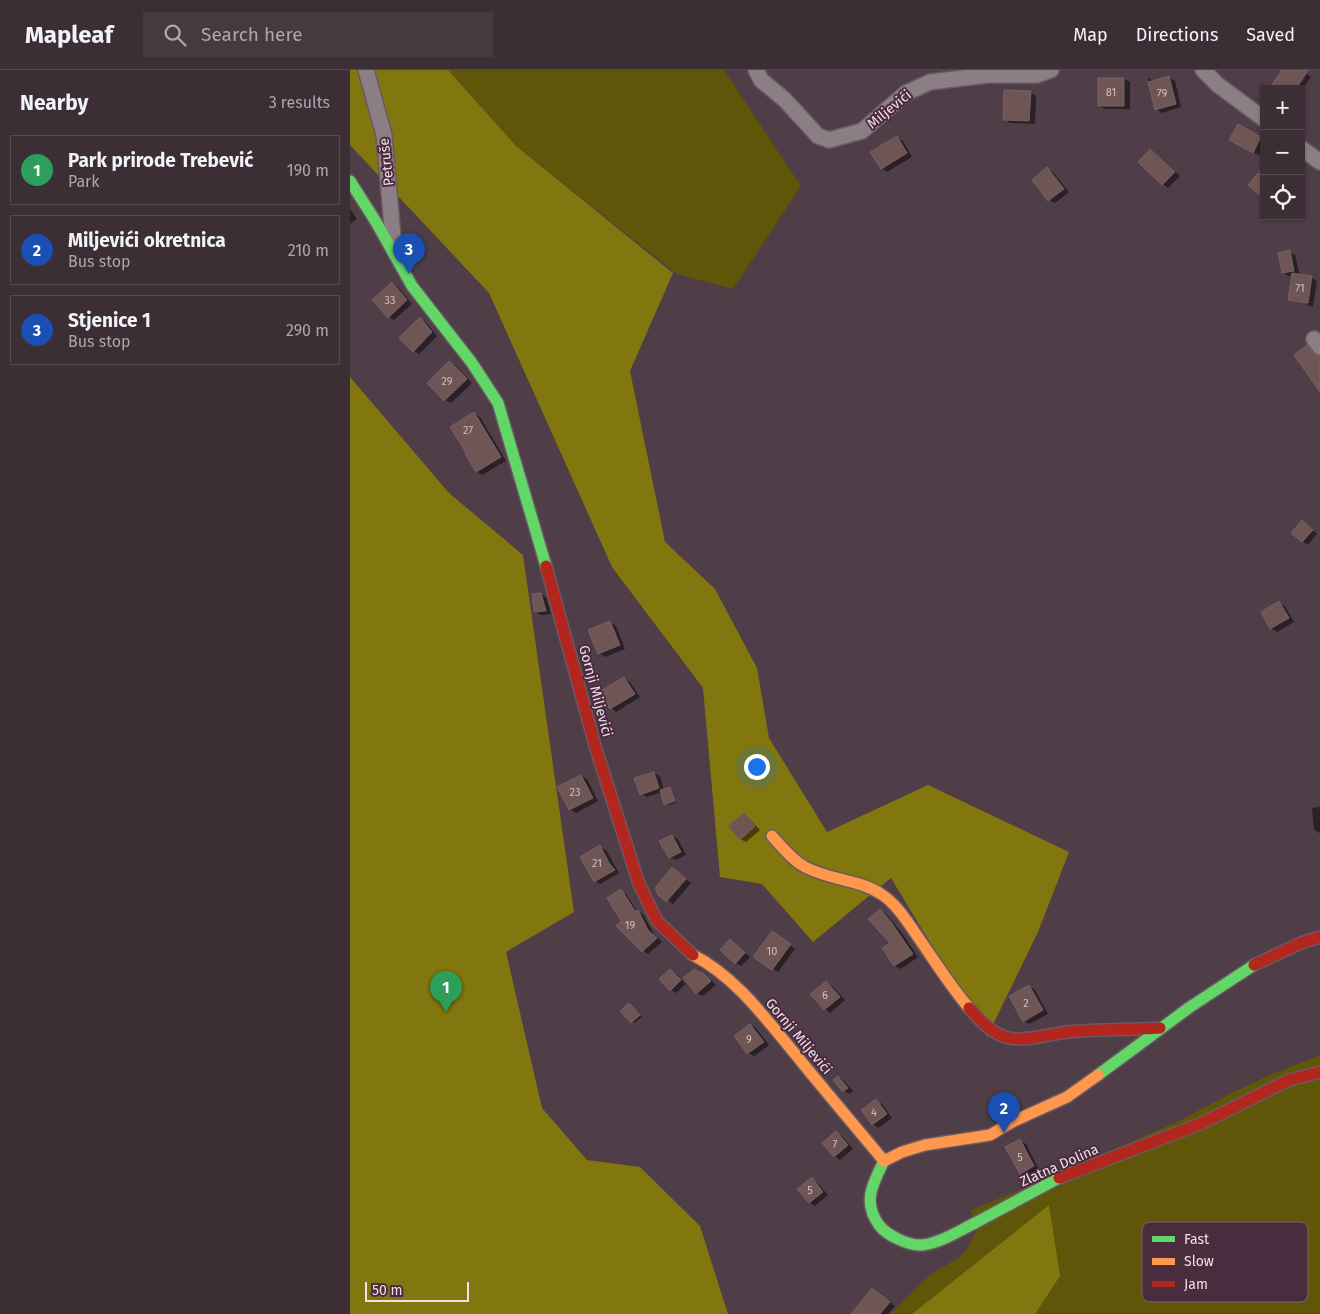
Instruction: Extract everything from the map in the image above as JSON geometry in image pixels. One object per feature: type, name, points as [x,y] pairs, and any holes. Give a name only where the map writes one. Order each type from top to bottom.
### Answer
[{"type":"street","name":"Petruše","points":[[366,70],[384,135],[395,255]]},
{"type":"street","name":"Miljevići","points":[[756,70],[761,80],[785,100],[818,136],[829,140],[862,131],[906,93],[930,82],[988,76],[1037,75],[1052,70]]},
{"type":"street","points":[[1203,70],[1218,85],[1260,116]]},
{"type":"street","points":[[1305,151],[1320,162]]},
{"type":"street","name":"Gornji Miljevići","points":[[350,181],[376,222],[412,286],[472,363],[498,402],[552,587],[596,749],[639,884],[657,921],[692,954],[711,964],[737,988],[766,1019],[884,1161]]},
{"type":"street","points":[[772,836],[804,867],[870,889],[888,898],[967,1007],[995,1033],[1007,1038],[1022,1038],[1058,1032],[1160,1028]]},
{"type":"street","points":[[884,1161],[902,1152],[925,1145],[990,1135],[1014,1121],[1067,1097],[1160,1028],[1260,961],[1320,937]]},
{"type":"street","name":"Zlatna Dolina","points":[[884,1161],[872,1185],[870,1208],[873,1217],[881,1228],[893,1237],[916,1245],[924,1245],[947,1237],[1066,1175],[1200,1124],[1289,1080],[1320,1072]]},
{"type":"shaded area","points":[[350,70],[448,70],[516,146],[673,273],[630,371],[665,542],[715,589],[757,668],[769,738],[827,832],[928,785],[1069,852],[1038,932],[987,1037],[891,878],[813,942],[762,884],[720,877],[703,688],[612,567],[489,293],[350,145]]},
{"type":"shaded area","points":[[448,70],[724,70],[801,186],[733,289],[677,274],[516,146]]},
{"type":"shaded area","points":[[350,377],[449,493],[523,555],[574,912],[506,952],[542,1108],[587,1160],[640,1167],[700,1226],[728,1314],[350,1314]]},
{"type":"shaded area","points":[[1320,1055],[1320,1314],[890,1314],[931,1274],[965,1252],[977,1230],[971,1210],[1181,1120],[1231,1093]]},
{"type":"shaded area","points":[[1049,1205],[1060,1276],[1035,1314],[912,1314]]},
{"type":"building","points":[[1282,70],[1308,70],[1298,85],[1272,85]]},
{"type":"building","points":[[1169,76],[1176,104],[1155,110],[1148,82]]},
{"type":"building","points":[[1098,78],[1124,78],[1124,106],[1098,106]]},
{"type":"building","points":[[1004,90],[1031,91],[1029,121],[1003,120]]},
{"type":"building","points":[[1238,124],[1260,136],[1253,153],[1229,140]]},
{"type":"building","points":[[897,136],[907,153],[881,169],[870,152]]},
{"type":"building","points":[[1150,149],[1175,172],[1162,185],[1138,162]]},
{"type":"building","points":[[1047,167],[1064,189],[1048,201],[1032,180]]},
{"type":"building","points":[[1260,171],[1260,196],[1248,185]]},
{"type":"building","points":[[1290,250],[1294,271],[1282,273],[1278,253]]},
{"type":"building","points":[[1292,273],[1312,276],[1308,303],[1288,300]]},
{"type":"building","points":[[392,282],[407,300],[388,318],[372,300]]},
{"type":"building","points":[[420,317],[432,332],[413,352],[399,338]]},
{"type":"building","points":[[1307,345],[1313,353],[1320,356],[1320,392],[1294,355]]},
{"type":"building","points":[[449,361],[467,379],[444,401],[427,383]]},
{"type":"building","points":[[474,412],[501,457],[476,472],[450,427]]},
{"type":"building","points":[[1302,520],[1313,530],[1302,542],[1291,533]]},
{"type":"building","points":[[541,593],[546,611],[534,612],[532,594]]},
{"type":"building","points":[[1279,601],[1289,618],[1270,629],[1261,612]]},
{"type":"building","points":[[610,621],[620,645],[598,654],[588,630]]},
{"type":"building","points":[[624,677],[635,694],[610,709],[599,692]]},
{"type":"building","points":[[654,772],[659,788],[640,795],[634,778]]},
{"type":"building","points":[[581,775],[593,798],[569,810],[557,787]]},
{"type":"building","points":[[670,787],[675,801],[664,805],[660,790]]},
{"type":"building","points":[[744,813],[755,826],[740,840],[728,826]]},
{"type":"building","points":[[672,835],[681,852],[669,858],[659,841]]},
{"type":"building","points":[[600,845],[609,863],[615,870],[594,882],[580,857]]},
{"type":"building","points":[[672,867],[686,879],[666,902],[658,895],[655,888]]},
{"type":"building","points":[[621,889],[635,911],[638,910],[648,930],[657,938],[642,952],[616,926],[621,921],[607,898]]},
{"type":"building","points":[[880,909],[913,954],[894,966],[882,948],[890,943],[868,919]]},
{"type":"building","points":[[772,931],[791,944],[772,970],[753,957]]},
{"type":"building","points":[[730,939],[745,953],[735,964],[720,950]]},
{"type":"building","points":[[670,969],[681,980],[670,991],[659,979]]},
{"type":"building","points":[[694,969],[704,974],[711,981],[696,994],[683,978]]},
{"type":"building","points":[[826,981],[840,997],[824,1010],[810,994]]},
{"type":"building","points":[[1029,985],[1043,1010],[1023,1022],[1009,996]]},
{"type":"building","points":[[629,1003],[640,1015],[631,1023],[620,1011]]},
{"type":"building","points":[[750,1024],[764,1042],[747,1054],[734,1036]]},
{"type":"building","points":[[838,1076],[848,1088],[843,1092],[833,1080]]},
{"type":"building","points":[[876,1099],[887,1114],[872,1125],[861,1110]]},
{"type":"building","points":[[836,1131],[848,1145],[834,1157],[822,1143]]},
{"type":"building","points":[[1020,1139],[1034,1166],[1020,1174],[1005,1147]]},
{"type":"building","points":[[812,1177],[823,1192],[809,1203],[797,1189]]},
{"type":"building","points":[[872,1288],[890,1302],[880,1314],[851,1314]]},
{"type":"traffic: fast","points":[[350,181],[376,222],[412,286],[472,363],[498,403],[546,566]]},
{"type":"traffic: fast","points":[[1098,1075],[1190,1007],[1254,965]]},
{"type":"traffic: fast","points":[[884,1161],[871,1193],[870,1200],[874,1217],[882,1229],[892,1236],[917,1245],[929,1244],[949,1236],[1059,1178]]},
{"type":"traffic: slow","points":[[772,836],[791,857],[805,867],[824,875],[863,885],[887,898],[902,915],[969,1008]]},
{"type":"traffic: slow","points":[[693,955],[709,964],[737,987],[773,1027],[884,1161]]},
{"type":"traffic: slow","points":[[884,1161],[902,1152],[925,1145],[990,1135],[1014,1121],[1067,1097],[1098,1075]]},
{"type":"traffic: jam","points":[[546,566],[596,749],[639,884],[657,921],[693,955]]},
{"type":"traffic: jam","points":[[1254,965],[1301,943],[1320,937]]},
{"type":"traffic: jam","points":[[969,1008],[992,1030],[1003,1036],[1015,1039],[1079,1031],[1160,1028]]},
{"type":"traffic: jam","points":[[1059,1178],[1200,1124],[1289,1080],[1320,1072]]},
{"type":"place","name":"Stjenice 1","points":[[409,274]]},
{"type":"place","name":"Park prirode Trebević","points":[[446,1012]]},
{"type":"place","name":"Miljevići okretnica","points":[[1004,1133]]}]
